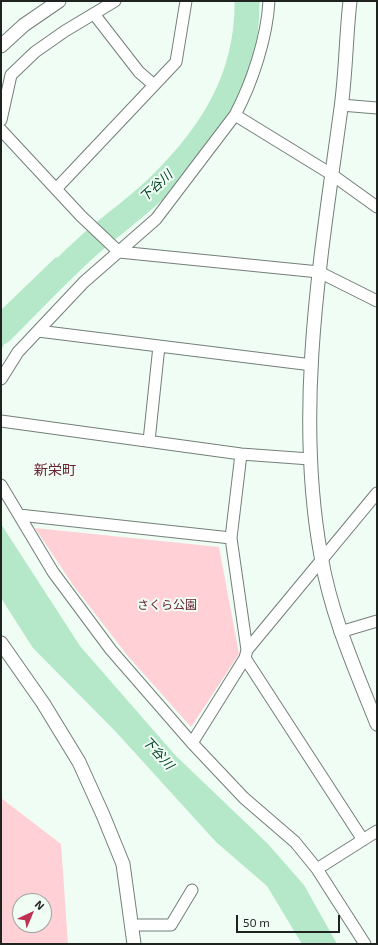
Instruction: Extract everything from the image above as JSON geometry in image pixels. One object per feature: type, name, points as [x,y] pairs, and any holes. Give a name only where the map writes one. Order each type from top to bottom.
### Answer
[{"type":"street","points":[[1,46],[24,24],[59,1]]},
{"type":"street","points":[[1,120],[11,75],[35,52],[116,1]]},
{"type":"street","points":[[56,189],[176,62],[186,1]]},
{"type":"street","points":[[1,379],[18,352],[84,282],[156,219],[235,115],[244,99],[256,63],[268,12],[269,1]]},
{"type":"street","points":[[350,1],[341,105],[319,272],[312,365],[310,459],[321,558],[340,632],[377,724]]},
{"type":"street","points":[[94,14],[139,72],[154,85]]},
{"type":"street","points":[[341,105],[377,108]]},
{"type":"street","points":[[235,115],[331,174],[377,206]]},
{"type":"street","points":[[1,130],[81,216],[119,252],[319,272],[377,301]]},
{"type":"street","points":[[38,331],[312,365]]},
{"type":"street","points":[[149,441],[159,346]]},
{"type":"street","points":[[1,421],[241,454],[310,459]]},
{"type":"street","points":[[241,454],[231,538],[246,654],[363,840]]},
{"type":"street","points":[[1,485],[53,572],[111,650],[192,743],[244,798],[295,842],[317,870],[365,944]]},
{"type":"street","points":[[192,743],[246,654],[321,558],[377,493]]},
{"type":"street","points":[[19,515],[231,538]]},
{"type":"street","points":[[340,632],[377,621]]},
{"type":"street","points":[[1,643],[43,703],[79,762],[123,864],[134,944]]},
{"type":"street","points":[[317,870],[377,831]]},
{"type":"street","points":[[132,925],[170,925],[192,890]]},
{"type":"green space","name":"さくら公園","points":[[35,528],[219,547],[239,654],[191,727],[127,655],[73,585]]},
{"type":"green space","points":[[1,798],[61,844],[68,944],[1,944]]},
{"type":"water","points":[[56,257],[80,270],[6,340],[1,351],[1,310]]},
{"type":"water","points":[[1,524],[80,646],[175,755],[268,844],[304,885],[337,944],[302,944],[267,886],[216,842],[116,732],[33,648],[1,598]]},
{"type":"waterway","name":"下谷川","points":[[1,332],[76,257],[161,184],[180,165],[197,144],[224,102],[234,78],[241,54],[246,28],[247,1]]},
{"type":"district","name":"新栄町","points":[[55,470]]}]
